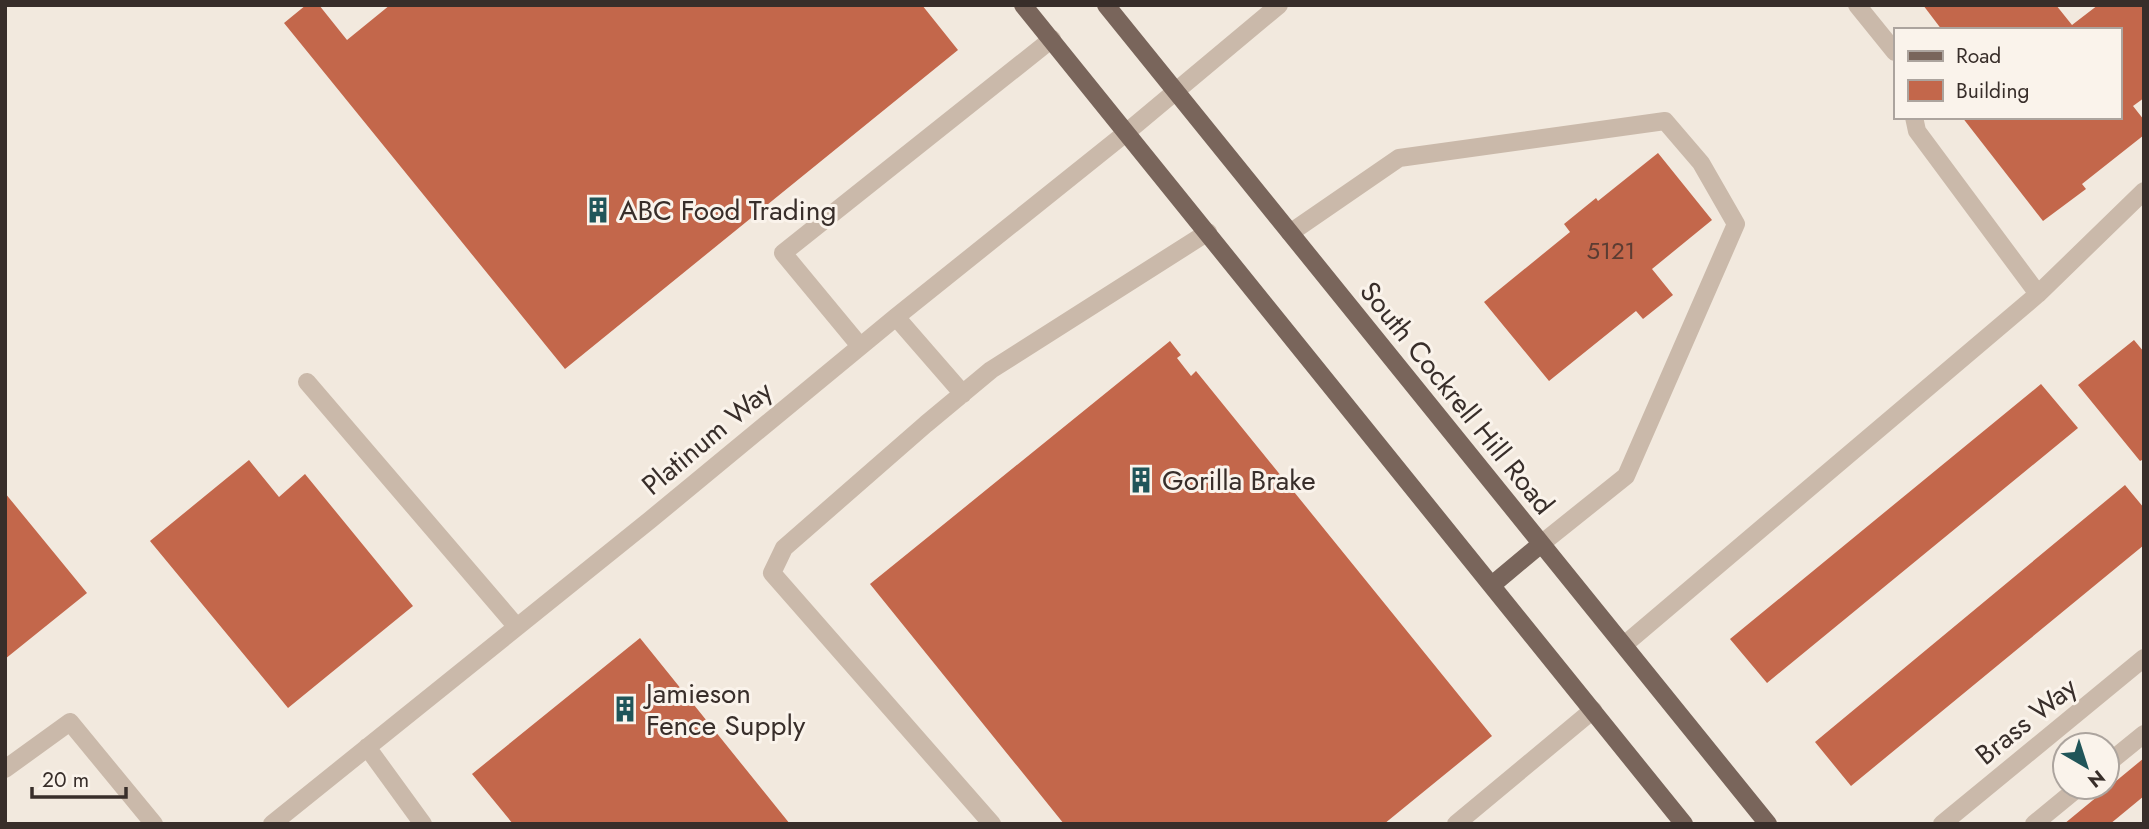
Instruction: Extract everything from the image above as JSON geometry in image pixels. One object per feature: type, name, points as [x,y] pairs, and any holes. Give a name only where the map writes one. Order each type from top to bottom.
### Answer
[{"type":"main road","points":[[1023,5],[1684,824]]},
{"type":"main road","name":"South Cockrell Hill Road","points":[[1105,5],[1768,824]]},
{"type":"main road","points":[[1492,585],[1541,544]]},
{"type":"street","name":"Platinum Way","points":[[272,824],[1127,132],[1279,5]]},
{"type":"street","points":[[1857,5],[1894,51]]},
{"type":"street","points":[[860,346],[783,253],[1052,39]]},
{"type":"street","points":[[1914,119],[1917,131],[2038,294]]},
{"type":"street","points":[[1290,233],[1399,158],[1665,121],[1701,163],[1736,224],[1626,475],[1541,544]]},
{"type":"street","points":[[1624,645],[2038,294],[2144,191]]},
{"type":"street","points":[[992,824],[772,573],[784,548],[991,370],[1208,232]]},
{"type":"street","points":[[896,317],[963,394]]},
{"type":"street","points":[[307,382],[517,627]]},
{"type":"street","name":"Brass Way","points":[[1942,824],[2144,658]]},
{"type":"street","points":[[1457,824],[1593,710]]},
{"type":"street","points":[[5,769],[70,722],[154,824]]},
{"type":"street","points":[[2121,753],[2144,734]]},
{"type":"street","points":[[367,747],[423,824]]},
{"type":"street","points":[[2034,824],[2062,801]]},
{"type":"building","name":"ABC Food Trading","points":[[306,5],[319,5],[347,40],[390,5],[922,5],[958,50],[565,369],[284,23]]},
{"type":"building","points":[[1923,5],[2056,5],[2072,25],[2098,5],[2144,5],[2144,98],[2133,106],[2144,120],[2144,135],[2082,184],[2086,189],[2043,221],[1964,119],[2121,119],[2121,28],[1940,28]]},
{"type":"building","points":[[1658,153],[1712,220],[1652,269],[1673,295],[1643,319],[1636,311],[1549,381],[1484,302],[1570,232],[1564,224],[1596,198],[1598,201]]},
{"type":"building","points":[[2134,340],[2144,352],[2144,459],[2140,461],[2078,385]]},
{"type":"building","name":"Gorilla Brake","points":[[1170,341],[1181,355],[1177,358],[1191,376],[1196,371],[1492,736],[1384,824],[1064,824],[870,584]]},
{"type":"building","points":[[2041,384],[2078,428],[1767,683],[1730,639]]},
{"type":"building","points":[[249,460],[279,497],[305,474],[413,606],[288,708],[150,541]]},
{"type":"building","points":[[2125,485],[2144,508],[2144,545],[1851,786],[1815,742]]},
{"type":"building","points":[[5,493],[87,593],[5,659]]},
{"type":"building","name":"Jamieson Fence Supply","points":[[640,638],[790,824],[513,824],[472,774]]},
{"type":"building","points":[[2144,758],[2144,796],[2110,824],[2064,824],[2092,801],[2121,801],[2121,777]]},
{"type":"place","name":"ABC Food Trading","points":[[598,210]]},
{"type":"place","name":"Gorilla Brake","points":[[1141,480]]},
{"type":"place","name":"Jamieson Fence Supply","points":[[625,709]]}]
